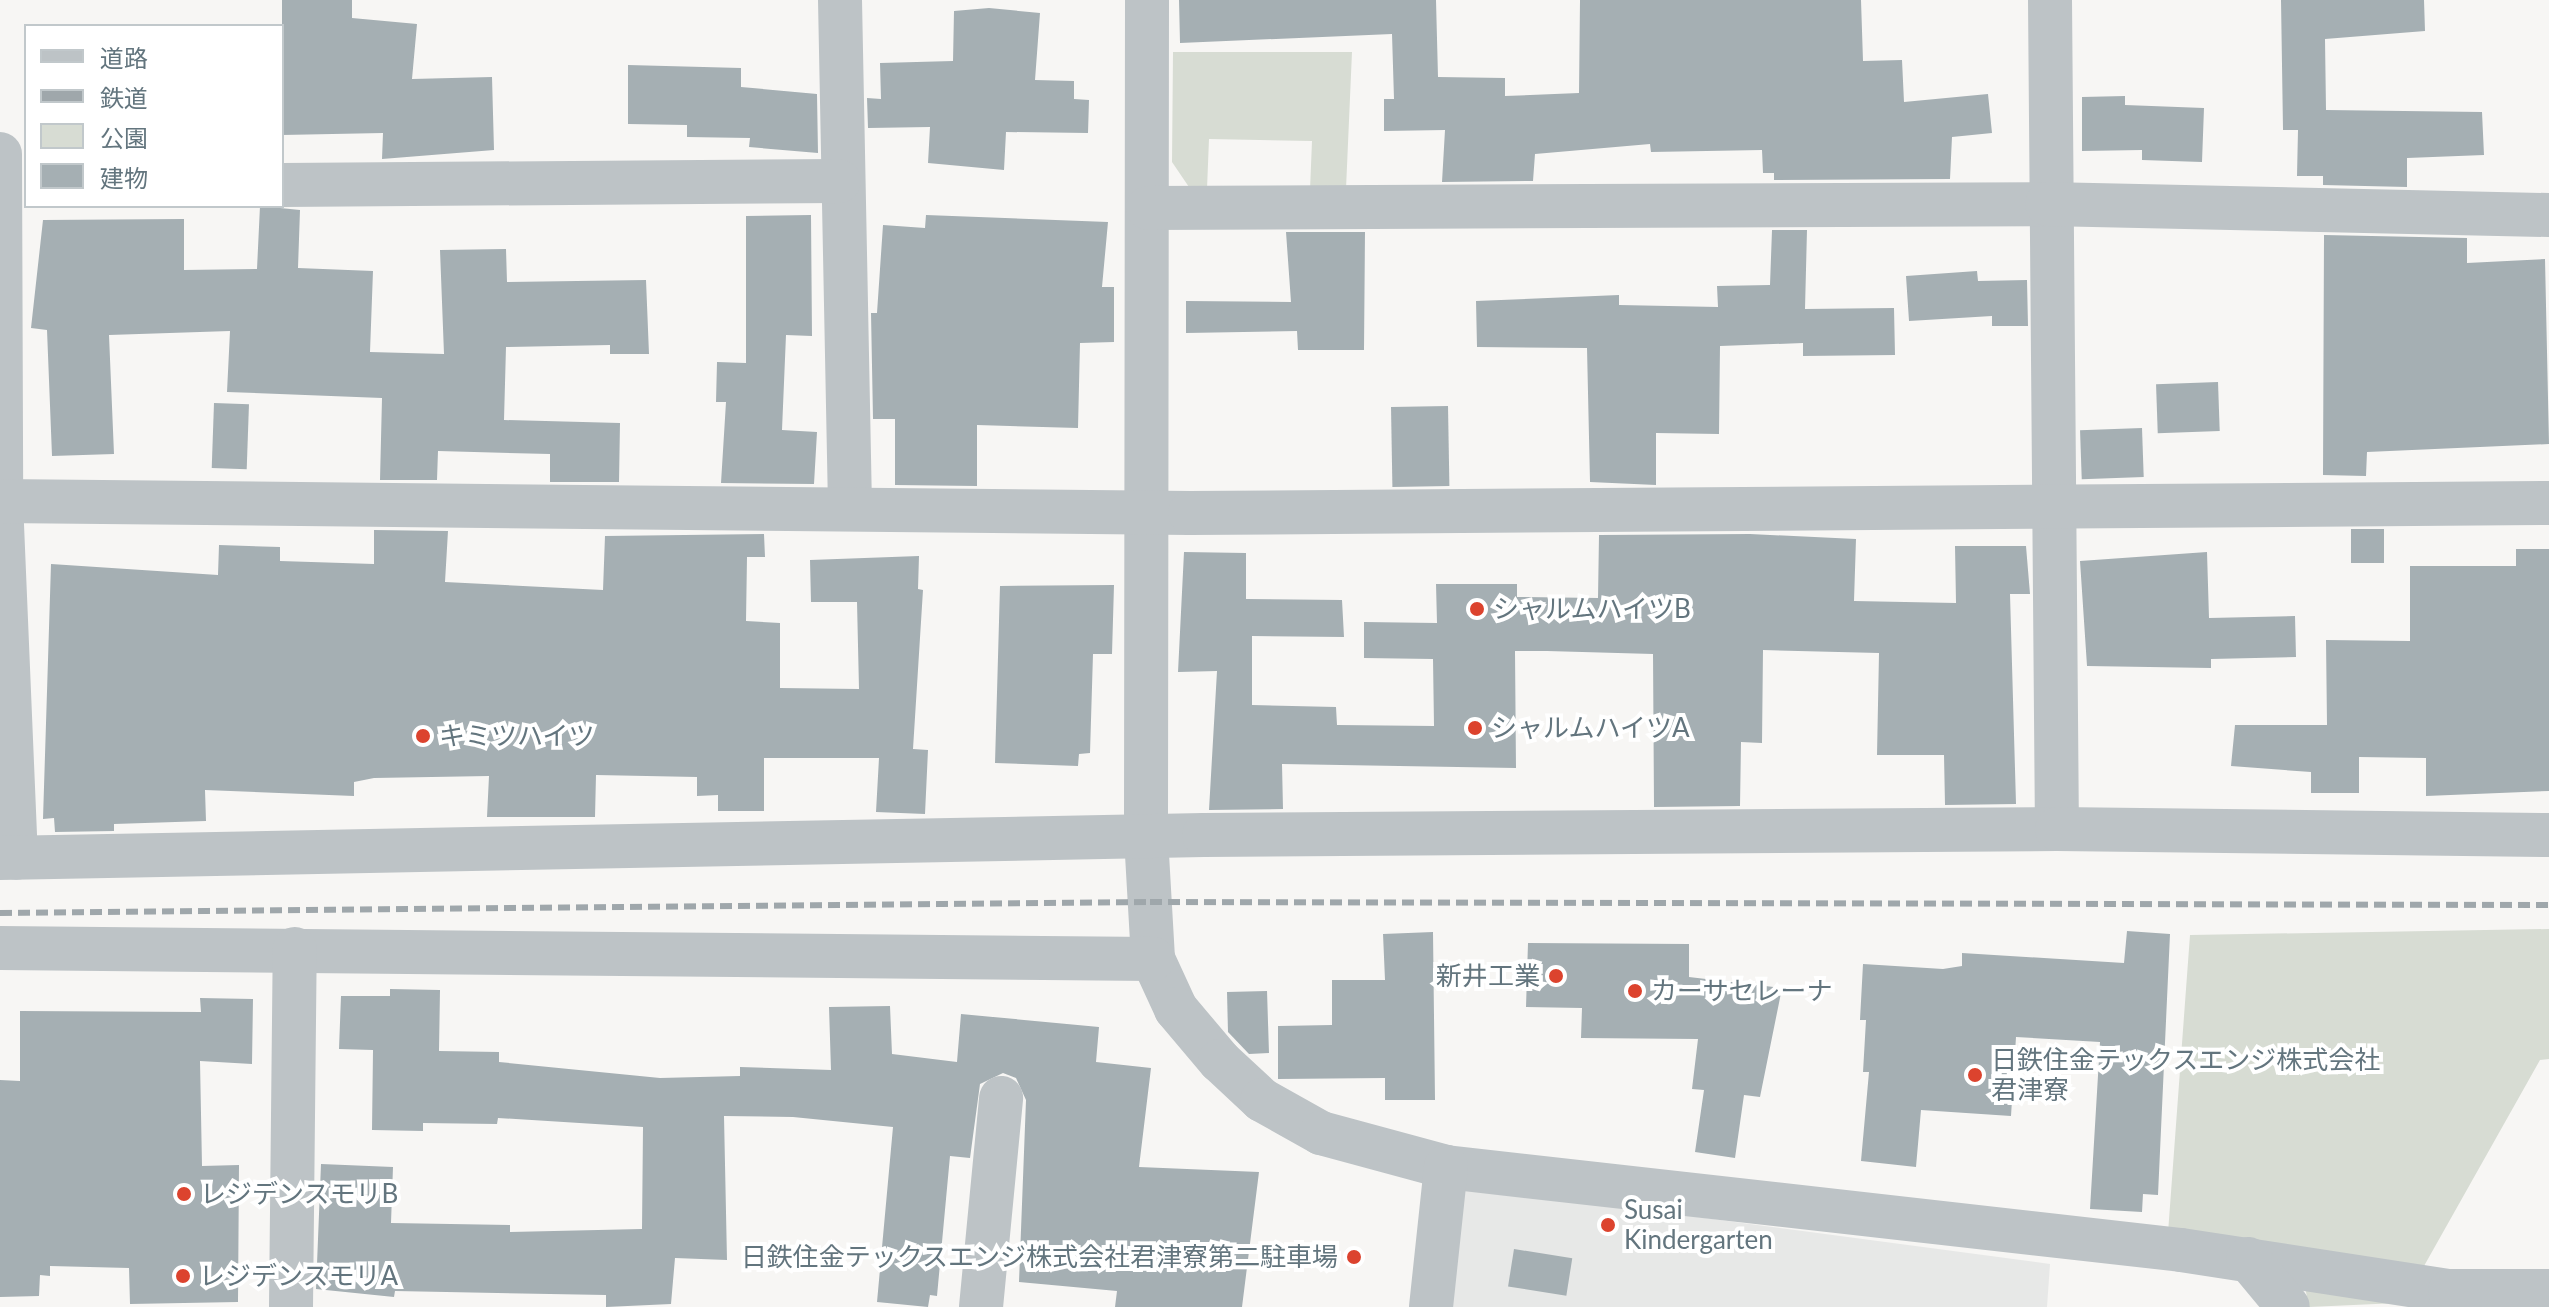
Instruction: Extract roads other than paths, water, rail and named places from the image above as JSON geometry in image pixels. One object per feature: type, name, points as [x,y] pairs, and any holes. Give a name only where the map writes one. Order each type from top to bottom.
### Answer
[{"type":"street","points":[[840,0],[839,181],[850,508]]},
{"type":"street","points":[[1147,0],[1146,837],[1153,959],[1176,1009],[1262,1100],[1377,1154],[1446,1167],[2248,1259],[2440,1299],[2549,1291]]},
{"type":"street","points":[[2050,0],[2047,204],[2056,507],[2057,829]]},
{"type":"street","points":[[0,154],[0,501],[8,858],[1146,837],[2057,829],[2549,835]]},
{"type":"street","points":[[284,185],[839,181]]},
{"type":"street","points":[[0,187],[24,187]]},
{"type":"street","points":[[1148,208],[2047,204],[2549,215]]},
{"type":"street","points":[[0,501],[1145,513],[2549,503]]},
{"type":"street","points":[[0,948],[1153,959]]},
{"type":"street","points":[[291,1307],[295,949]]},
{"type":"street","points":[[981,1307],[1001,1098]]},
{"type":"street","points":[[1431,1307],[1446,1167]]},
{"type":"street","points":[[2248,1259],[2288,1307]]},
{"type":"railway","points":[[0,913],[1150,902],[2549,905]]},
{"type":"place","name":"シャルムハイツB","points":[[1477,609]]},
{"type":"place","name":"シャルムハイツA","points":[[1475,728]]},
{"type":"place","name":"キミツハイツ","points":[[423,736]]},
{"type":"place","name":"新井工業","points":[[1556,976]]},
{"type":"place","name":"カーサセレーナ","points":[[1635,991]]},
{"type":"place","name":"日鉄住金テックスエンジ株式会社 君津寮","points":[[1975,1075]]},
{"type":"place","name":"レジデンスモリB","points":[[184,1194]]},
{"type":"place","name":"Susai Kindergarten","points":[[1608,1225]]},
{"type":"place","name":"日鉄住金テックスエンジ株式会社君津寮第二駐車場","points":[[1354,1257]]},
{"type":"place","name":"レジデンスモリA","points":[[183,1276]]}]
